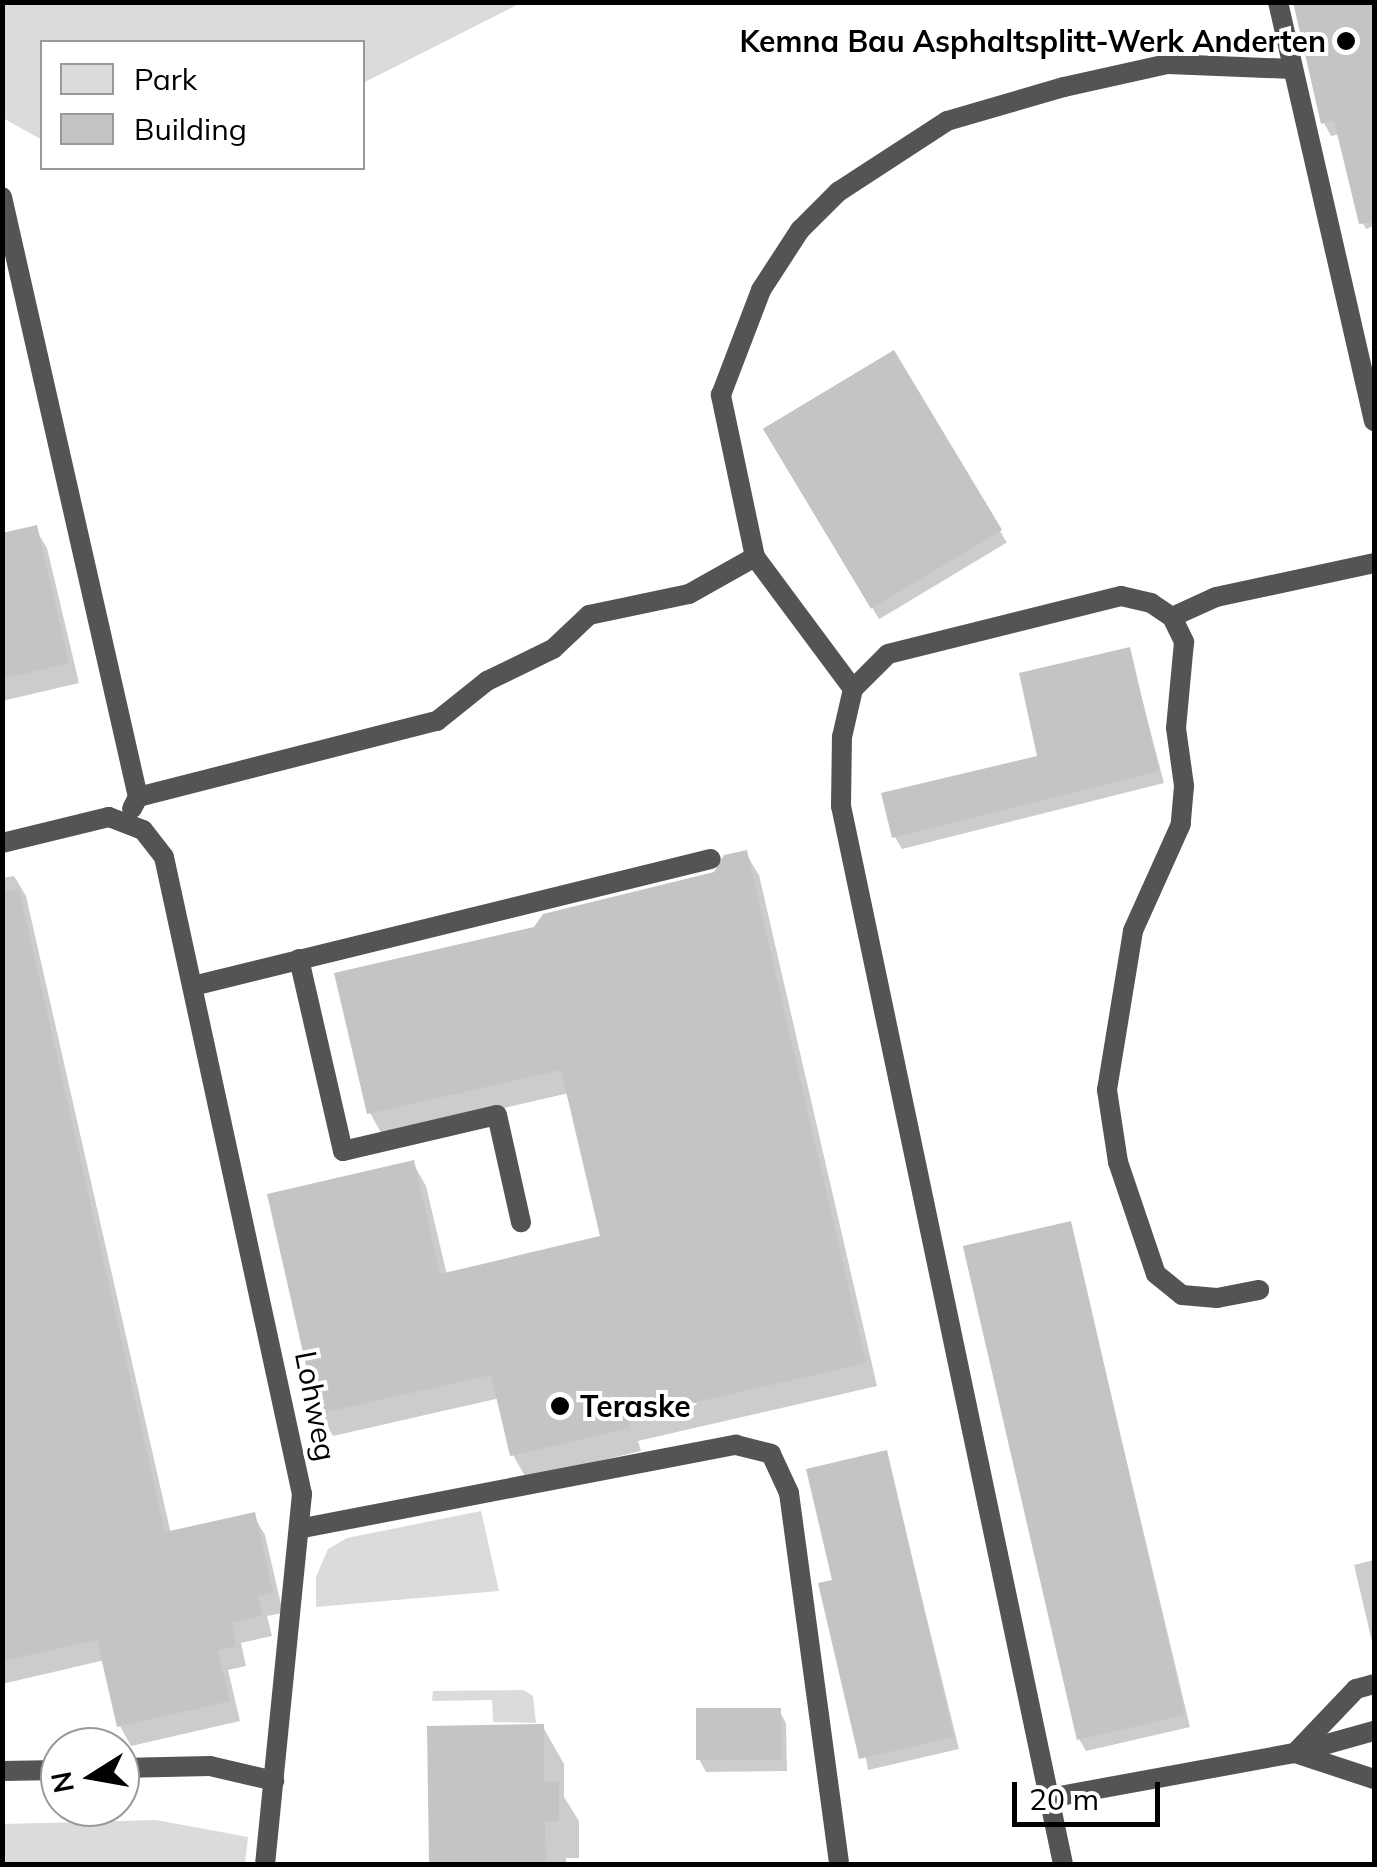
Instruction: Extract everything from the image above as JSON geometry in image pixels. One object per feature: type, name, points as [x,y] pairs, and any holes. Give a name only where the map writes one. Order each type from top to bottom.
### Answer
[{"type":"lane","points":[[1278,2],[1374,421]]},
{"type":"lane","points":[[853,689],[755,556],[722,395],[761,290],[800,230],[838,192],[947,121],[1064,87],[1168,64],[1292,69]]},
{"type":"lane","points":[[2,197],[138,797],[128,820],[109,817],[2,843]]},
{"type":"lane","points":[[138,797],[437,721],[487,681],[553,650],[589,615],[690,594],[755,556]]},
{"type":"lane","points":[[1172,617],[1216,597],[1374,564]]},
{"type":"lane","points":[[1062,1864],[841,806],[842,738],[853,689],[888,654],[1120,596],[1151,603],[1172,617],[1184,642],[1176,728],[1184,786],[1181,824],[1132,931],[1107,1090],[1118,1162],[1156,1274],[1182,1294],[1217,1298],[1259,1290]]},
{"type":"lane","name":"Lohweg","points":[[128,820],[164,858],[293,1434],[303,1528],[265,1864]]},
{"type":"lane","points":[[190,976],[299,959],[710,859]]},
{"type":"lane","points":[[299,959],[344,1151],[497,1115],[521,1222]]},
{"type":"lane","points":[[303,1528],[736,1445],[771,1454],[789,1493],[839,1864]]},
{"type":"lane","points":[[1295,1753],[1356,1688],[1374,1684]]},
{"type":"lane","points":[[1049,1798],[1295,1753],[1374,1731]]},
{"type":"lane","points":[[1295,1753],[1374,1779]]},
{"type":"lane","points":[[140,1768],[210,1766],[274,1782]]},
{"type":"lane","points":[[2,1771],[40,1770]]},
{"type":"green space","points":[[3,2],[521,2],[365,82],[365,40],[40,40],[40,139],[3,118]]},
{"type":"green space","points":[[481,1511],[499,1591],[316,1607],[316,1577],[328,1549],[347,1538]]},
{"type":"green space","points":[[524,1690],[533,1696],[536,1723],[493,1722],[492,1700],[432,1701],[433,1691]]},
{"type":"green space","points":[[140,1820],[248,1837],[245,1864],[3,1864],[3,1824],[140,1827]]},
{"type":"building","points":[[1293,2],[1374,2],[1374,222],[1359,224],[1334,121],[1321,124]]},
{"type":"building","points":[[894,350],[1002,530],[871,609],[763,429]]},
{"type":"building","points":[[37,525],[69,663],[2,679],[2,533]]},
{"type":"building","points":[[1130,647],[1159,771],[892,838],[881,793],[1037,756],[1019,673]]},
{"type":"building","points":[[747,850],[866,1363],[627,1418],[630,1428],[510,1456],[491,1375],[317,1414],[267,1194],[414,1160],[440,1274],[600,1236],[561,1070],[367,1114],[334,973],[534,927],[543,914],[714,872],[724,855]]},
{"type":"building","points":[[19,889],[165,1532],[255,1512],[273,1592],[258,1596],[262,1616],[232,1622],[236,1646],[218,1650],[230,1701],[117,1727],[97,1640],[2,1661],[2,891]]},
{"type":"building","points":[[1071,1221],[1185,1715],[1077,1740],[963,1246]]},
{"type":"building","points":[[887,1450],[954,1737],[859,1759],[818,1583],[832,1580],[806,1469]]},
{"type":"building","points":[[696,1708],[781,1708],[781,1760],[696,1760]]},
{"type":"building","points":[[544,1724],[544,1782],[559,1781],[559,1821],[545,1821],[546,1864],[429,1864],[427,1726]]},
{"type":"place","name":"Kemna Bau Asphaltsplitt-Werk Anderten","points":[[1346,41]]},
{"type":"place","name":"Teraske","points":[[560,1406]]}]
